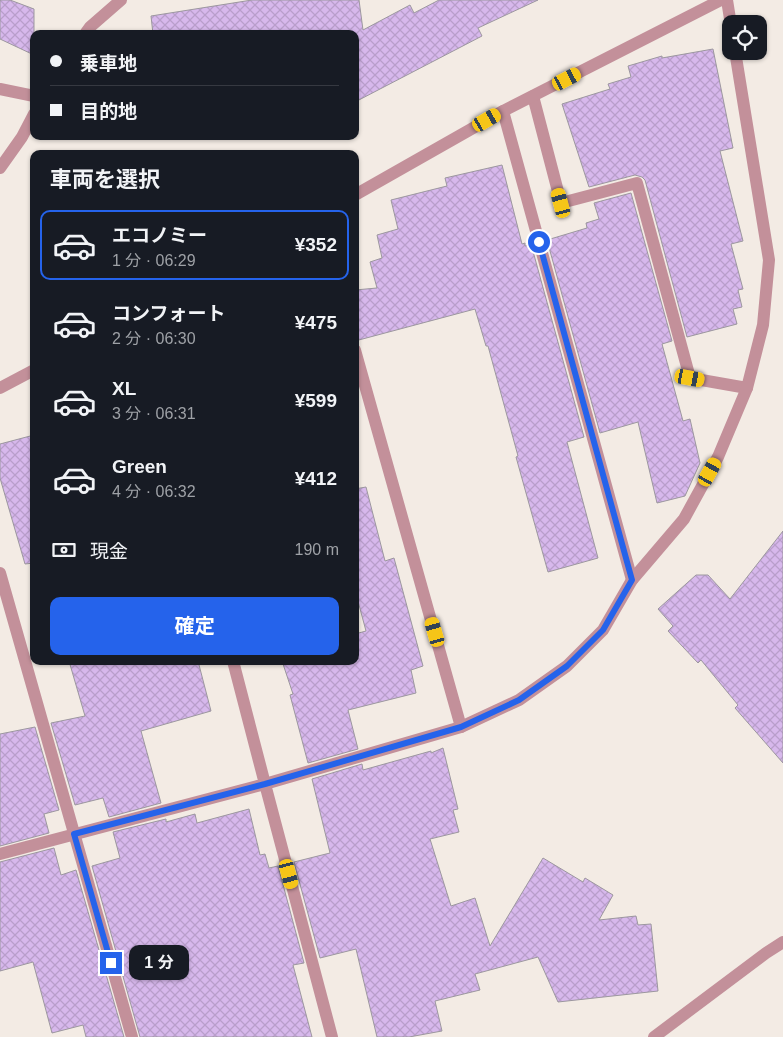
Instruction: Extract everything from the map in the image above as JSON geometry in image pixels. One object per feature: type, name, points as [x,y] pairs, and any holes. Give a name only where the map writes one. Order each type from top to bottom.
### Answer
[{"type":"street","points":[[88,30],[121,0]]},
{"type":"street","points":[[359,193],[503,111],[721,0]]},
{"type":"street","points":[[727,0],[729,15]]},
{"type":"street","points":[[0,854],[265,784],[461,727],[519,700],[567,666],[603,630],[632,580],[684,519],[718,457],[746,388],[763,325],[769,260],[736,60]]},
{"type":"street","points":[[0,89],[30,95]]},
{"type":"street","points":[[533,96],[561,203],[636,183],[690,378],[746,388]]},
{"type":"street","points":[[503,111],[632,580]]},
{"type":"street","points":[[0,168],[22,137],[30,122]]},
{"type":"street","points":[[359,364],[461,727]]},
{"type":"street","points":[[0,388],[30,372]]},
{"type":"street","points":[[0,573],[132,1037]]},
{"type":"street","points":[[234,665],[332,1037]]},
{"type":"street","points":[[654,1037],[766,952],[783,942]]},
{"type":"building","points":[[0,0],[10,0],[34,9],[34,30],[30,30],[30,53],[0,39]]},
{"type":"building","points":[[252,0],[359,0],[363,30],[410,5],[414,13],[439,0],[538,0],[478,28],[482,36],[359,100],[359,30],[153,30],[151,16]]},
{"type":"building","points":[[713,49],[733,148],[720,151],[743,241],[731,244],[743,289],[738,290],[742,307],[733,309],[737,324],[687,337],[645,180],[635,175],[589,187],[562,104],[610,89],[608,84],[631,77],[628,66],[662,56],[662,58]]},
{"type":"building","points":[[502,165],[522,244],[525,243],[525,246],[531,244],[584,437],[567,442],[598,558],[548,572],[488,346],[486,346],[475,309],[359,340],[359,290],[377,288],[370,262],[382,258],[377,235],[398,229],[391,200],[447,186],[445,178]]},
{"type":"building","points":[[631,193],[672,341],[662,344],[683,421],[690,419],[700,463],[685,496],[657,503],[638,422],[600,433],[547,240],[587,228],[586,223],[599,219],[594,203]]},
{"type":"building","points":[[30,436],[30,563],[25,564],[0,478],[0,444]]},
{"type":"building","points":[[366,487],[385,561],[394,558],[423,666],[411,670],[416,693],[348,710],[358,749],[308,763],[290,695],[293,694],[283,665],[359,665],[359,633],[366,631],[359,605],[359,488]]},
{"type":"building","points":[[783,531],[783,763],[735,708],[738,705],[701,660],[698,663],[668,631],[673,626],[658,609],[696,575],[708,575],[730,599]]},
{"type":"building","points":[[70,665],[199,665],[211,711],[141,731],[161,803],[109,817],[103,798],[75,805],[51,723],[85,716]]},
{"type":"building","points":[[35,727],[59,810],[44,814],[49,833],[0,846],[0,734]]},
{"type":"building","points":[[443,748],[458,809],[453,810],[459,832],[430,839],[451,906],[475,898],[490,946],[543,858],[583,882],[585,878],[613,895],[599,920],[636,916],[638,925],[651,924],[658,991],[558,1002],[538,957],[475,974],[480,990],[435,1001],[442,1031],[409,1037],[377,1037],[356,949],[320,958],[294,862],[330,853],[312,779],[362,764],[363,770],[431,751],[431,753]]},
{"type":"building","points":[[249,809],[260,855],[265,854],[269,868],[278,866],[304,963],[293,965],[312,1037],[140,1037],[92,866],[120,858],[113,832],[166,819],[166,822],[195,814],[197,823]]},
{"type":"building","points":[[54,848],[61,875],[76,870],[124,1037],[86,1037],[83,1025],[52,1033],[33,962],[0,971],[0,862]]},
{"type":"route","points":[[111,963],[74,834],[265,784],[461,727],[519,700],[567,666],[603,630],[632,580],[539,242]]}]
